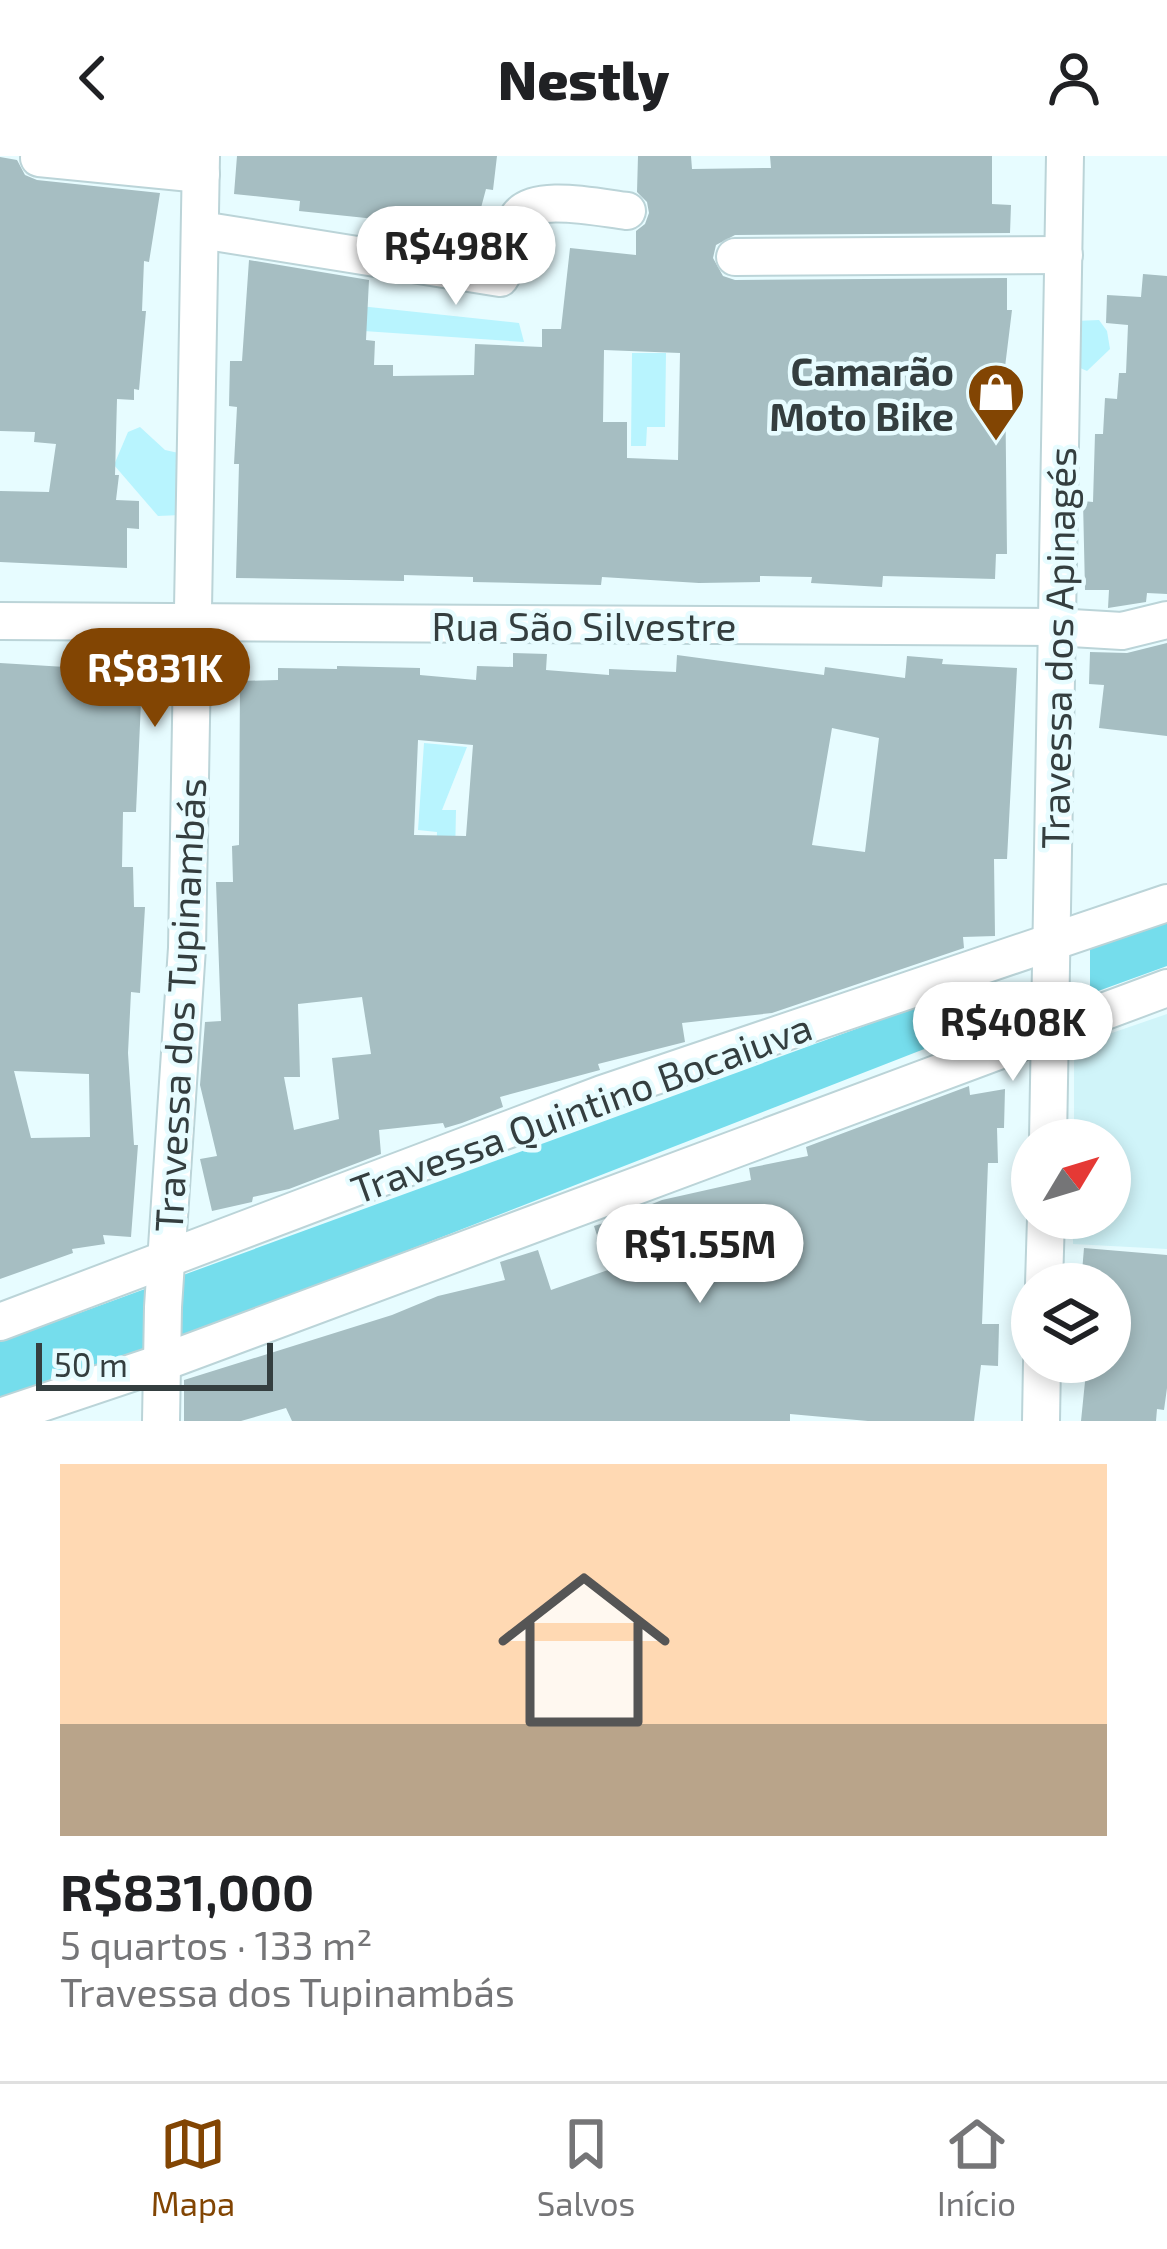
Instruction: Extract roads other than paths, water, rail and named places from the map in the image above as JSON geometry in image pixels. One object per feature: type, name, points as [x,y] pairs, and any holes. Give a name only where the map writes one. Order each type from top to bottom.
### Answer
[{"type":"street","name":"Travessa dos Apinagés","points":[[1049,1119],[1065,156]]},
{"type":"street","points":[[38,158],[201,165]]},
{"type":"street","name":"Travessa dos Tupinambás","points":[[161,1421],[166,1259],[187,948],[201,165]]},
{"type":"street","points":[[201,230],[500,278],[508,267],[517,217],[526,208],[541,202],[627,211]]},
{"type":"street","points":[[735,256],[1064,255]]},
{"type":"street","name":"Rua São Silvestre","points":[[0,621],[1122,631],[1167,620]]},
{"type":"street","name":"Travessa Quintino Bocaiuva","points":[[0,1322],[602,1094],[1167,903]]},
{"type":"street","points":[[0,1417],[161,1364],[1167,988]]},
{"type":"street","points":[[1041,1421],[1042,1383]]},
{"type":"place","name":"Camarão Moto Bike","points":[[996,443]]}]
